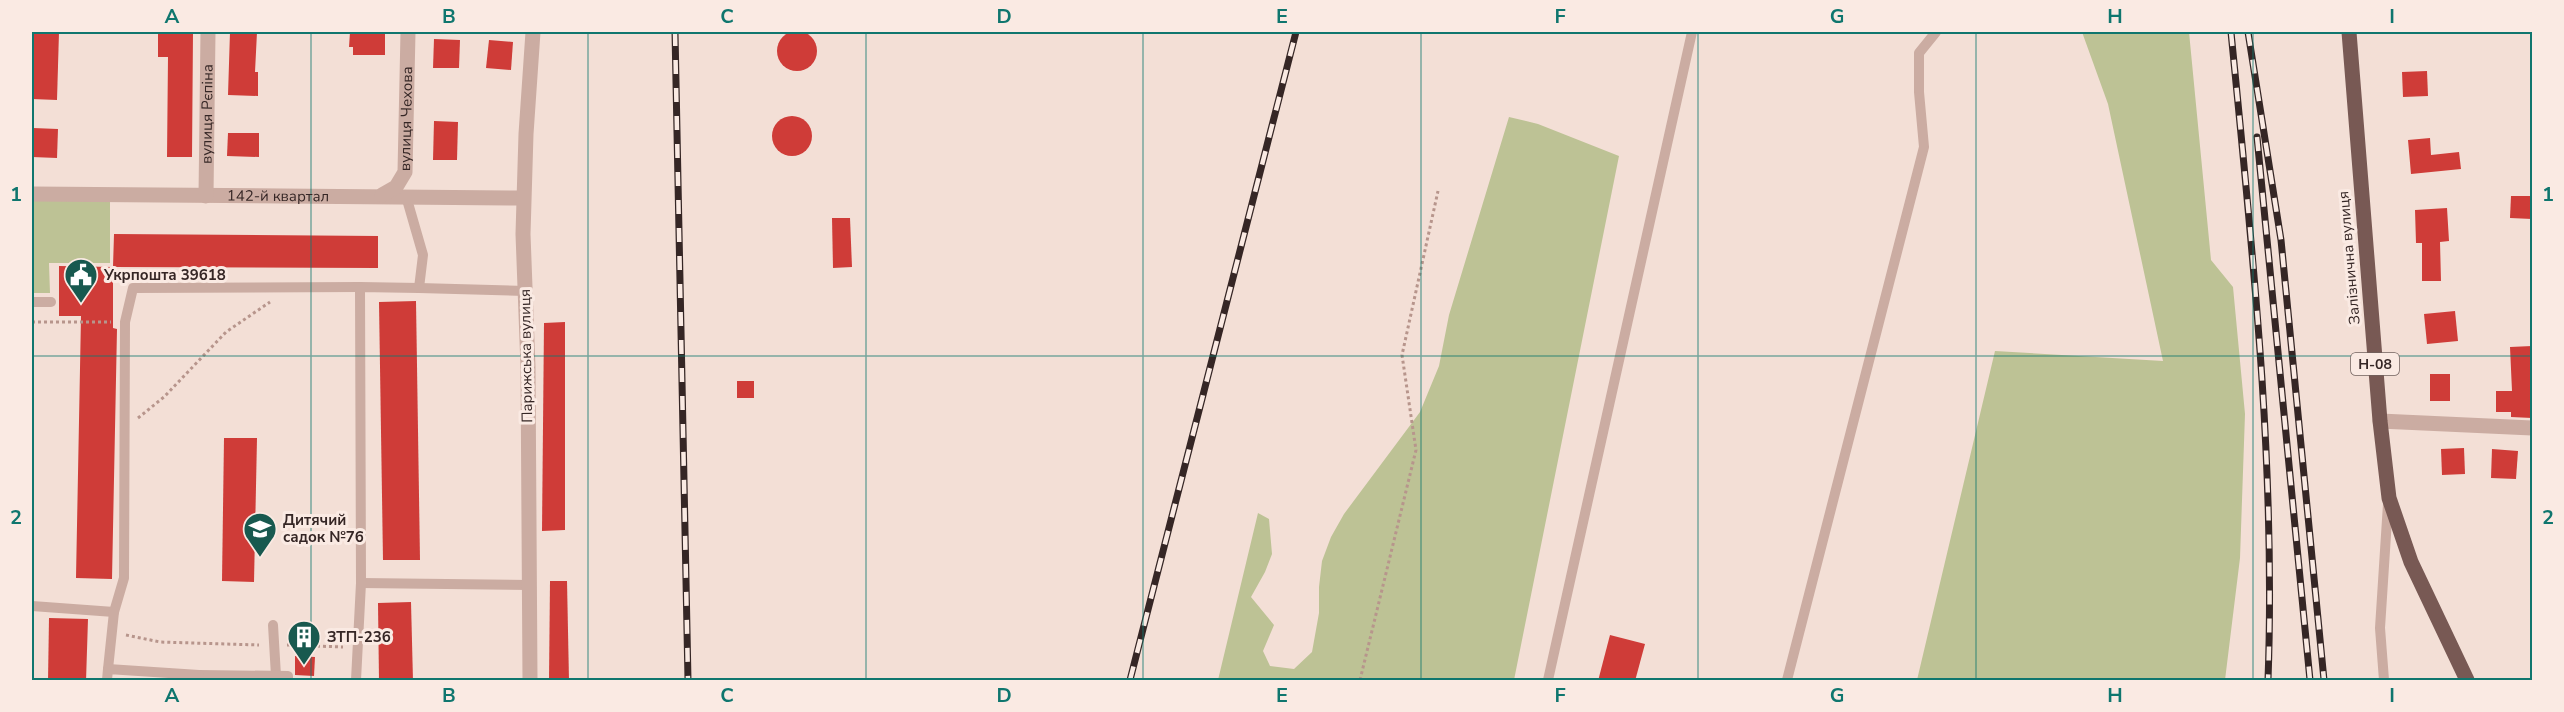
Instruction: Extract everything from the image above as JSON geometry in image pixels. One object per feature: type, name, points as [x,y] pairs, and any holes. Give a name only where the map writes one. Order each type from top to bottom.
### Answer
[{"type":"main road","name":"Залізнична вулиця","points":[[2349,32],[2380,421],[2389,498],[2410,562],[2466,681]]},
{"type":"street","name":"вулиця Рєпіна","points":[[206,196],[208,32]]},
{"type":"street","name":"вулиця Чехова","points":[[382,195],[396,187],[405,172],[408,32]]},
{"type":"street","name":"Парижська вулиця","points":[[530,681],[523,198],[533,32]]},
{"type":"street","name":"142-й квартал","points":[[32,194],[382,195],[523,198]]},
{"type":"street","points":[[2380,421],[2532,428]]},
{"type":"lane","points":[[1548,681],[1692,32]]},
{"type":"lane","points":[[1787,681],[1924,147],[1919,92],[1919,53],[1936,32]]},
{"type":"lane","points":[[406,196],[423,255],[419,288]]},
{"type":"lane","points":[[356,681],[361,583],[360,287]]},
{"type":"lane","points":[[107,681],[114,612],[124,578],[125,322],[133,288],[360,287],[525,291]]},
{"type":"lane","points":[[32,302],[51,302]]},
{"type":"lane","points":[[2384,681],[2380,628],[2389,498]]},
{"type":"lane","points":[[361,583],[530,585]]},
{"type":"lane","points":[[32,606],[114,612]]},
{"type":"lane","points":[[273,626],[276,676]]},
{"type":"lane","points":[[108,669],[199,678],[288,676],[288,681]]},
{"type":"path","points":[[1360,681],[1416,450],[1402,355],[1438,191]]},
{"type":"path","points":[[124,429],[164,397],[226,332],[291,287]]},
{"type":"path","points":[[32,322],[125,322]]},
{"type":"path","points":[[112,632],[160,642],[357,647]]},
{"type":"green space","points":[[2082,32],[2189,32],[2211,260],[2233,287],[2245,414],[2240,558],[2225,680],[1917,680],[1995,351],[2163,361],[2108,104]]},
{"type":"green space","points":[[1509,117],[1538,124],[1619,156],[1514,680],[1218,680],[1258,513],[1269,519],[1272,554],[1251,597],[1274,625],[1263,651],[1270,666],[1294,669],[1312,652],[1319,613],[1322,561],[1331,537],[1344,514],[1420,412],[1439,366],[1449,315]]},
{"type":"green space","points":[[32,197],[110,199],[110,263],[49,263],[50,293],[32,293]]},
{"type":"building","points":[[797,31],[805,32],[811,37],[816,43],[816,59],[811,65],[805,70],[797,71],[789,70],[783,65],[778,59],[777,51],[778,43],[783,37],[789,32]]},
{"type":"building","points":[[33,32],[59,32],[57,100],[32,99]]},
{"type":"building","points":[[158,32],[193,32],[192,157],[167,157],[168,57],[158,57]]},
{"type":"building","points":[[230,32],[257,32],[255,72],[258,72],[258,96],[228,95]]},
{"type":"building","points":[[350,32],[385,32],[385,55],[353,55],[353,47],[349,47]]},
{"type":"building","points":[[434,39],[460,40],[459,68],[433,68]]},
{"type":"building","points":[[489,40],[513,42],[511,70],[486,68]]},
{"type":"building","points":[[2427,71],[2428,96],[2403,97],[2402,72]]},
{"type":"building","points":[[792,116],[800,117],[806,122],[811,128],[811,144],[806,150],[800,155],[792,156],[784,155],[778,150],[773,144],[772,136],[773,128],[778,122],[784,117]]},
{"type":"building","points":[[434,121],[458,122],[457,160],[433,160]]},
{"type":"building","points":[[33,128],[58,129],[57,158],[32,157]]},
{"type":"building","points":[[228,133],[259,133],[259,157],[227,156]]},
{"type":"building","points":[[2430,138],[2431,155],[2459,152],[2461,169],[2411,174],[2408,140]]},
{"type":"building","points":[[2511,196],[2532,196],[2532,219],[2510,218]]},
{"type":"building","points":[[2447,208],[2449,241],[2440,242],[2441,281],[2422,281],[2422,243],[2416,243],[2415,210]]},
{"type":"building","points":[[832,218],[850,218],[852,267],[833,268]]},
{"type":"building","points":[[114,234],[378,236],[378,268],[113,267]]},
{"type":"building","points":[[59,266],[113,267],[113,328],[117,329],[112,579],[76,578],[81,316],[59,316]]},
{"type":"building","points":[[416,301],[420,560],[383,560],[379,302]]},
{"type":"building","points":[[2455,311],[2458,341],[2427,344],[2424,314]]},
{"type":"building","points":[[565,322],[565,530],[542,531],[544,323]]},
{"type":"building","points":[[2532,346],[2532,418],[2511,417],[2511,412],[2496,412],[2496,391],[2512,391],[2510,347]]},
{"type":"building","points":[[2430,374],[2450,374],[2450,401],[2430,401]]},
{"type":"building","points":[[737,381],[754,381],[754,398],[737,398]]},
{"type":"building","points":[[224,438],[257,438],[254,582],[222,581]]},
{"type":"building","points":[[2464,448],[2465,474],[2442,475],[2441,449]]},
{"type":"building","points":[[2492,449],[2518,451],[2516,479],[2491,478]]},
{"type":"building","points":[[550,581],[567,581],[569,681],[549,681]]},
{"type":"building","points":[[411,602],[413,681],[379,681],[378,603]]},
{"type":"building","points":[[49,618],[88,619],[86,681],[48,681]]},
{"type":"building","points":[[1610,635],[1645,644],[1635,681],[1598,681]]},
{"type":"building","name":"ЗТП-236","points":[[295,656],[315,657],[314,676],[295,675]]},
{"type":"railway","points":[[675,32],[688,680]]},
{"type":"railway","points":[[1130,680],[1296,32]]},
{"type":"railway","points":[[2231,32],[2254,275],[2265,437],[2269,518],[2268,680]]},
{"type":"railway","points":[[2248,32],[2281,240],[2324,680]]},
{"type":"railway","points":[[2257,137],[2310,680]]},
{"type":"place","name":"Укрпошта 39618","points":[[81,304]]},
{"type":"place","name":"Дитячий садок №76","points":[[260,558]]},
{"type":"place","name":"ЗТП-236","points":[[304,666]]}]
